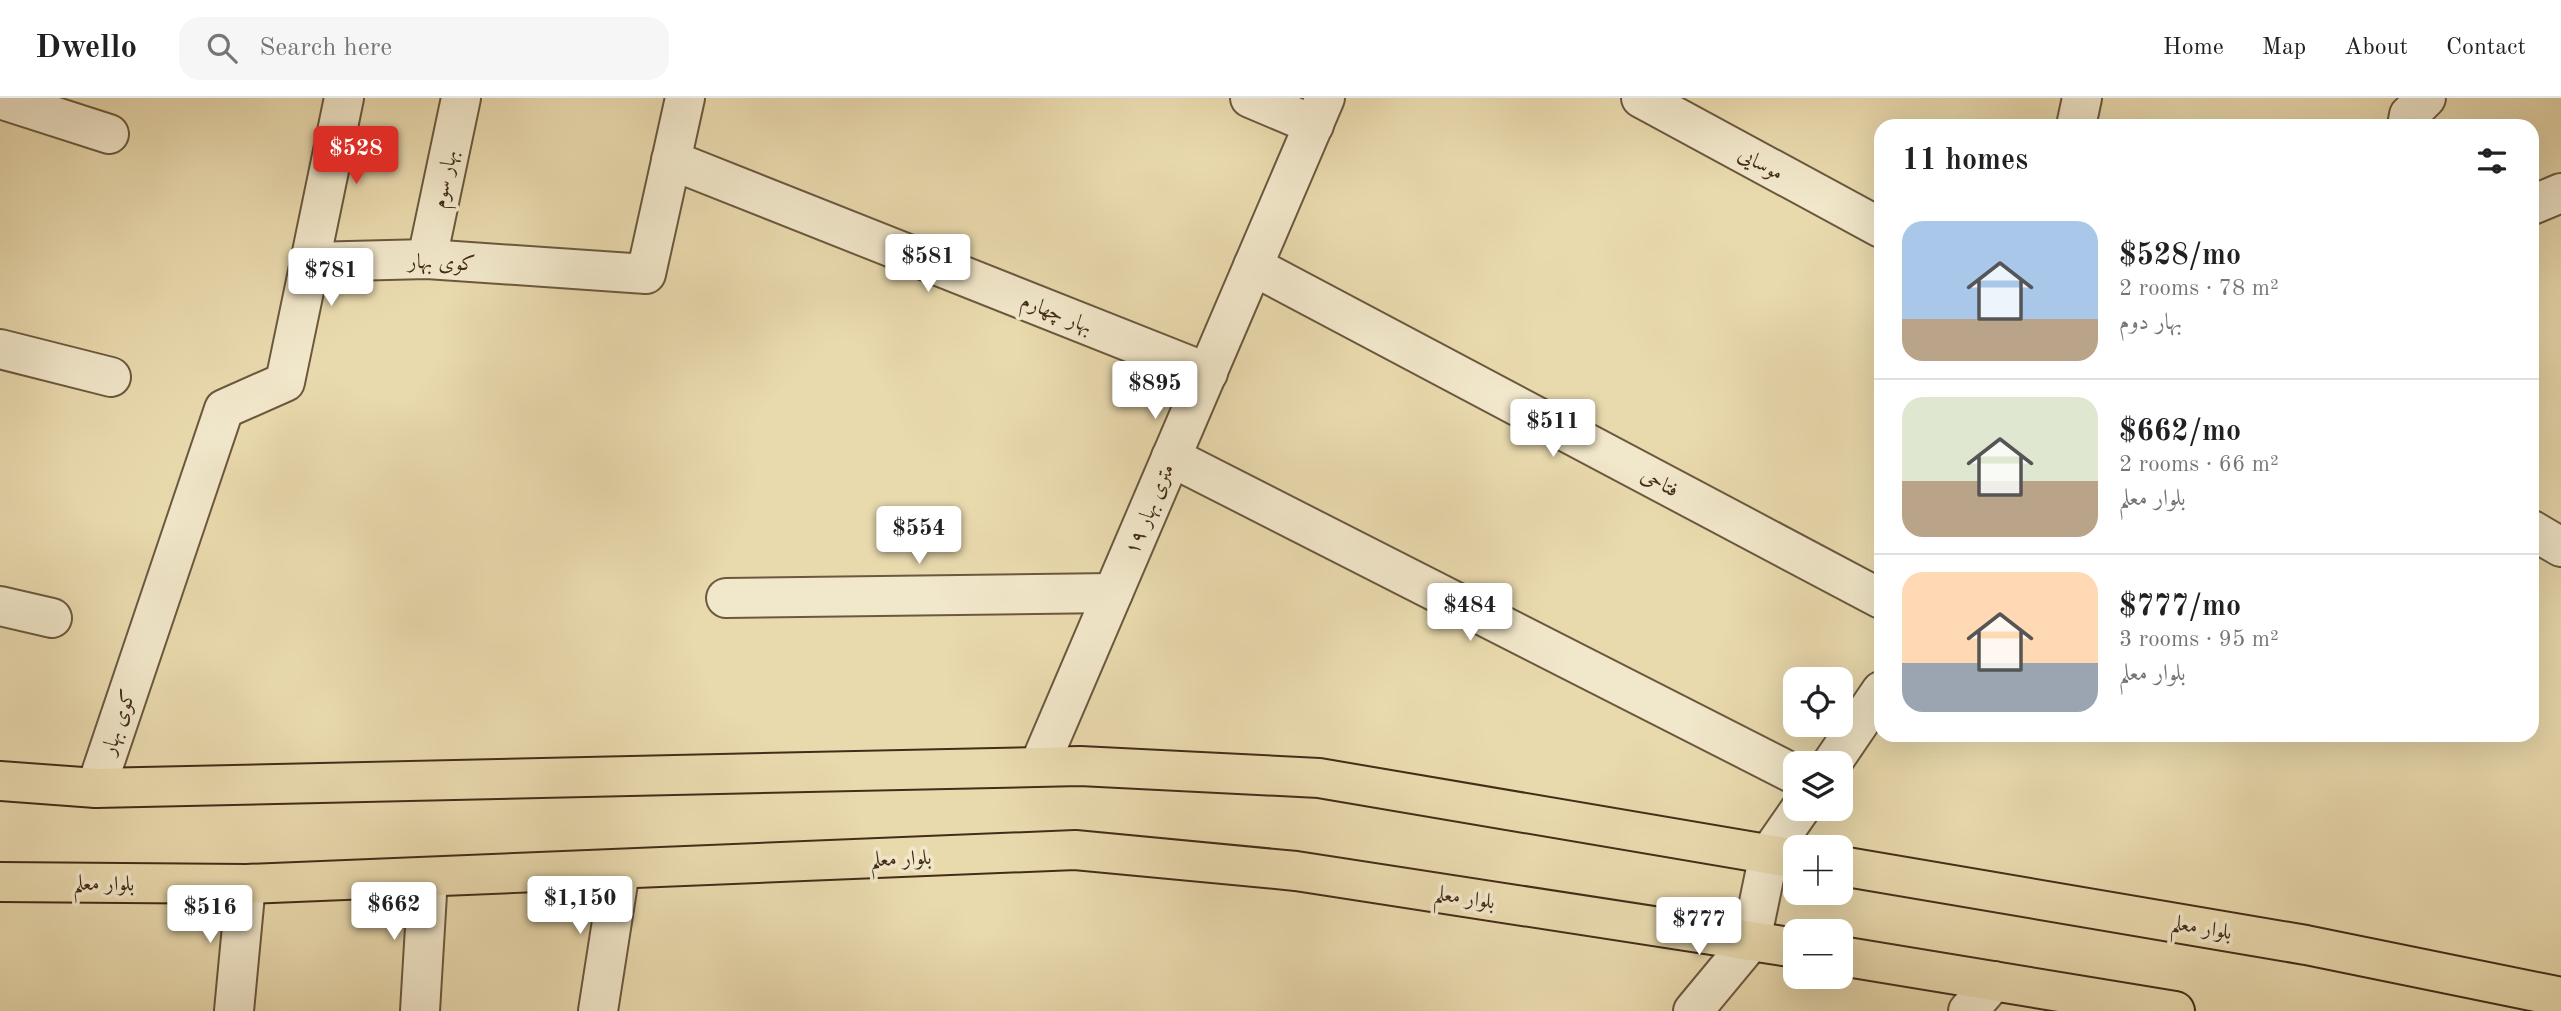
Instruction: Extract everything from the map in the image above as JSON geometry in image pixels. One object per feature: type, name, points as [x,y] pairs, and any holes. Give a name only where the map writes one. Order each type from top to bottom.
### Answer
[{"type":"main road","points":[[0,781],[96,788],[1039,766],[1319,778],[1782,857]]},
{"type":"main road","name":"بلوار معلم","points":[[0,882],[246,884],[1075,850],[1296,870],[1783,946]]},
{"type":"main road","name":"بلوار معلم","points":[[1853,868],[2306,945],[2561,997]]},
{"type":"main road","points":[[1853,958],[2175,1011]]},
{"type":"street","points":[[310,262],[344,98]]},
{"type":"street","name":"بهار سوم","points":[[427,259],[461,98]]},
{"type":"street","name":"کوی بهار","points":[[96,788],[224,409],[285,382],[310,262],[427,259],[646,274],[685,98]]},
{"type":"street","points":[[1250,98],[1320,111]]},
{"type":"street","name":"موسایی","points":[[1641,98],[1874,224]]},
{"type":"street","points":[[2078,119],[2082,98]]},
{"type":"street","points":[[2408,119],[2426,98]]},
{"type":"street","points":[[0,99],[109,134]]},
{"type":"street","name":"۱۹ متری بهار","points":[[1039,766],[1320,111]]},
{"type":"street","name":"بهار چهارم","points":[[671,160],[1208,373]]},
{"type":"street","name":"فتاحی","points":[[1253,266],[1874,595]]},
{"type":"street","points":[[0,349],[111,377]]},
{"type":"street","points":[[1171,457],[1783,768]]},
{"type":"street","points":[[2539,534],[2561,547]]},
{"type":"street","points":[[726,598],[1113,593]]},
{"type":"street","points":[[0,606],[52,618]]},
{"type":"street","points":[[1840,751],[1874,701]]},
{"type":"street","points":[[1693,1011],[1751,941],[1796,821]]},
{"type":"street","points":[[598,1011],[620,870]]},
{"type":"street","points":[[420,1011],[428,877]]},
{"type":"street","points":[[234,1011],[246,884]]},
{"type":"street","points":[[1968,1011],[1994,981]]}]
